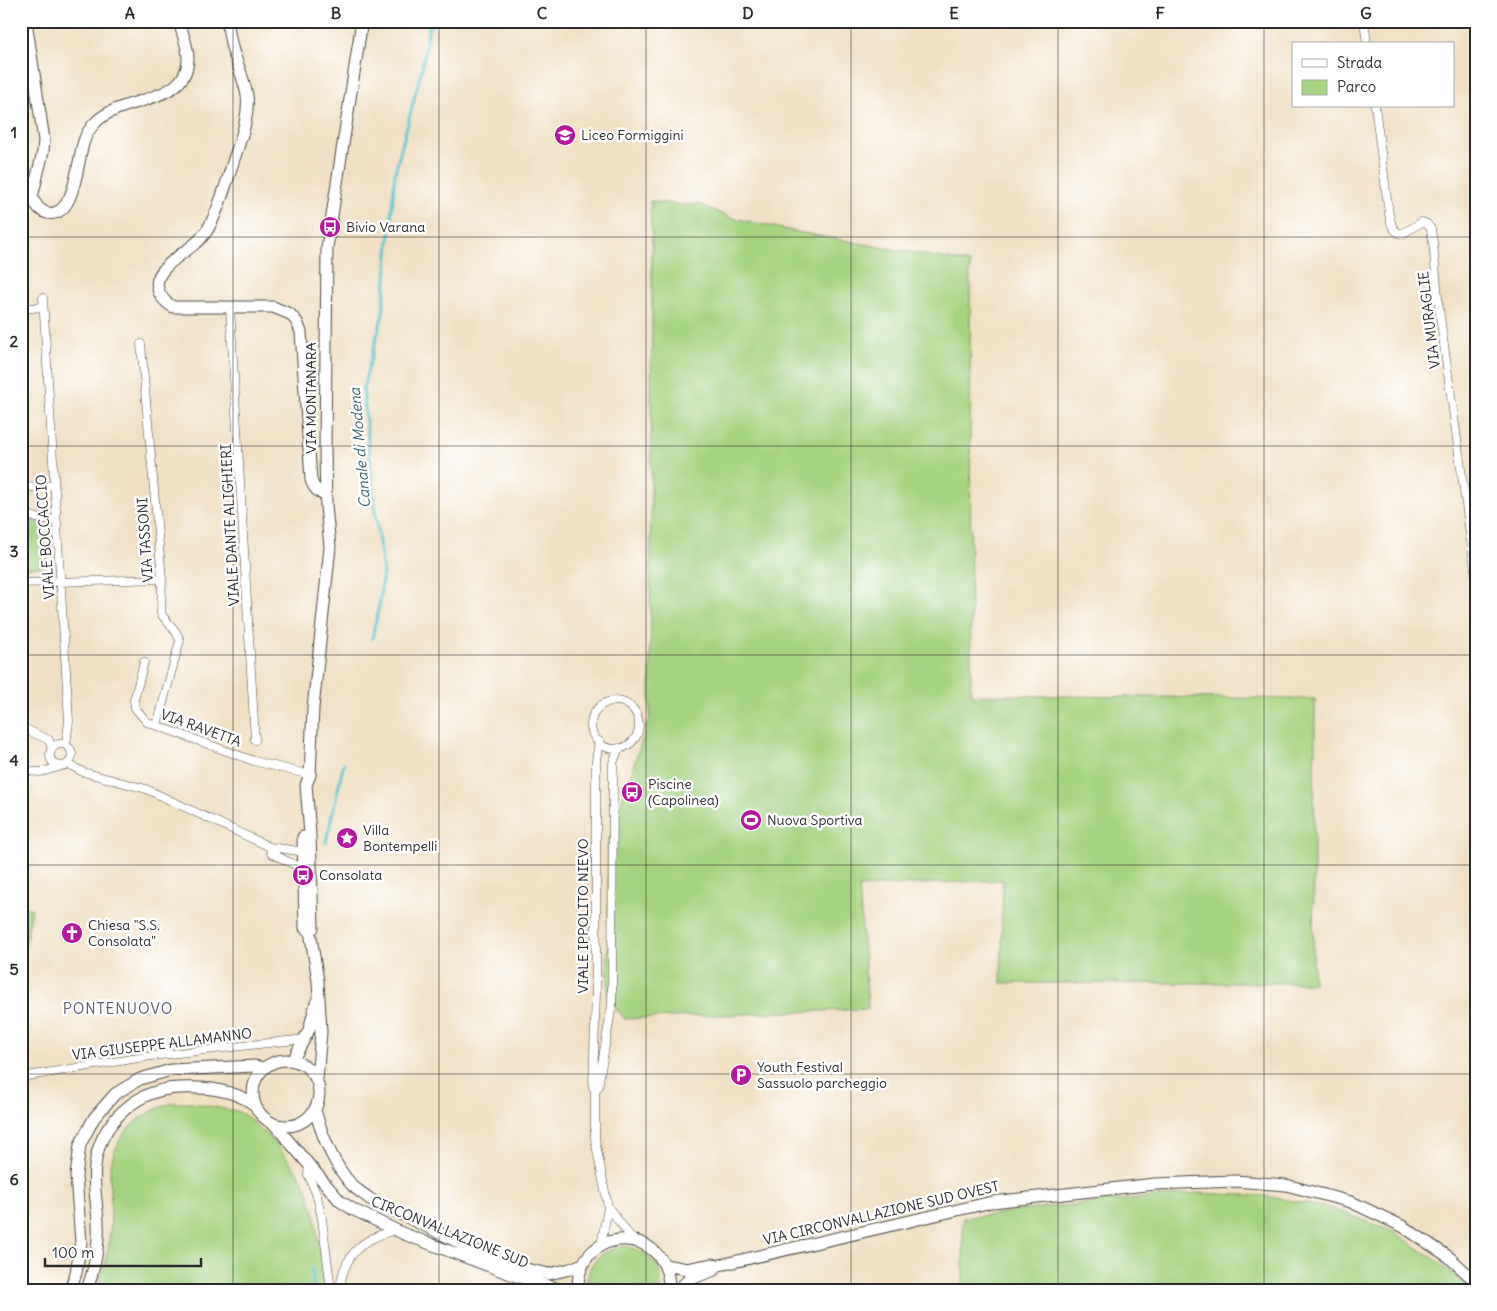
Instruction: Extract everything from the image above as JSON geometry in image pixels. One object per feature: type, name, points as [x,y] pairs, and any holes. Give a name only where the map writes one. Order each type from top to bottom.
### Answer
[{"type":"main road","points":[[26,21],[44,140],[32,197],[40,210],[50,213],[60,211],[67,203],[73,189],[83,142],[96,122],[118,108],[166,92],[183,77],[188,58],[186,43],[179,21]]},
{"type":"main road","points":[[227,21],[231,43],[247,95],[248,106],[244,126],[220,204],[209,228],[193,246],[170,263],[160,274],[159,295],[165,303],[173,307],[273,307],[290,314],[297,322],[301,332],[311,480],[318,492],[326,496]]},
{"type":"main road","name":"VIA MONTANARA","points":[[310,931],[313,928],[299,784],[310,775],[313,708],[330,556],[326,496],[325,432],[327,248],[362,21]]},
{"type":"main road","name":"VIA MONTANARA","points":[[307,852],[302,869],[306,928],[310,931],[318,981],[321,1032],[317,1079]]},
{"type":"main road","name":"VIA MONTANARA","points":[[293,1060],[305,1039],[318,994]]},
{"type":"main road","points":[[255,1104],[253,1095],[254,1085],[258,1076],[264,1068],[278,1061],[293,1060],[303,1064],[317,1079]]},
{"type":"main road","points":[[70,1290],[76,1273],[81,1242],[76,1176],[80,1145],[94,1118],[115,1094],[140,1079],[171,1070],[255,1066],[264,1068]]},
{"type":"main road","name":"CIRCONVALLAZIONE SUD","points":[[317,1079],[319,1095],[315,1110],[321,1130],[338,1166],[352,1185],[370,1199],[503,1264],[549,1274],[582,1264]]},
{"type":"main road","name":"CIRCONVALLAZIONE SUD","points":[[87,1290],[94,1269],[99,1237],[94,1187],[95,1165],[100,1142],[112,1122],[128,1106],[145,1096],[171,1088],[196,1087],[228,1092],[255,1104],[263,1116],[274,1124],[340,1201],[354,1210],[396,1230],[516,1276],[562,1290]]},
{"type":"main road","points":[[274,1124],[290,1126],[297,1124],[310,1116],[315,1110]]},
{"type":"main road","name":"VIA CIRCONVALLAZIONE SUD OVEST","points":[[665,1265],[687,1269],[713,1264],[716,1266],[992,1202],[1156,1184],[1235,1181],[1286,1185],[1351,1202],[1410,1231],[1449,1257],[1476,1282]]},
{"type":"main road","points":[[578,1290],[578,1279],[582,1264],[590,1253],[601,1245],[622,1239],[633,1240],[646,1245],[657,1254],[665,1265],[669,1277],[669,1290]]},
{"type":"main road","name":"VIA CIRCONVALLAZIONE SUD OVEST","points":[[678,1290],[688,1280],[714,1270],[716,1266]]},
{"type":"street","points":[[1364,21],[1367,42]]},
{"type":"street","name":"VIA MURAGLIE","points":[[1375,108],[1392,227],[1397,233],[1402,234],[1422,222],[1427,224],[1432,235],[1439,309],[1476,577]]},
{"type":"street","name":"VIALE BOCCACCIO","points":[[43,298],[61,582],[68,721],[66,745]]},
{"type":"street","points":[[21,309],[43,307]]},
{"type":"street","name":"VIALE DANTE ALIGHIERI","points":[[230,308],[255,740]]},
{"type":"street","name":"VIA TASSONI","points":[[141,344],[162,579],[161,614],[180,640],[157,725]]},
{"type":"street","points":[[21,488],[54,485]]},
{"type":"street","points":[[21,506],[33,518],[56,520]]},
{"type":"street","points":[[21,583],[162,579]]},
{"type":"street","name":"VIA RAVETTA","points":[[144,662],[134,700],[134,708],[147,722],[254,761],[310,775]]},
{"type":"street","points":[[621,702],[630,706],[636,712],[639,726],[638,733],[630,743],[619,748],[608,747],[598,741],[594,734],[592,725],[595,713],[605,703],[621,702]]},
{"type":"street","points":[[21,727],[49,740],[52,748],[50,759],[58,767]]},
{"type":"street","name":"VIALE IPPOLITO NIEVO","points":[[598,741],[596,761],[596,991],[593,1087],[595,1090],[595,1139],[608,1207],[601,1245]]},
{"type":"street","points":[[21,771],[41,772],[68,764],[71,761],[72,754],[66,745],[56,745],[52,748]]},
{"type":"street","name":"VIALE IPPOLITO NIEVO","points":[[595,1090],[598,1088],[612,1005],[613,763],[619,748]]},
{"type":"street","points":[[68,764],[83,772],[146,789],[270,847],[307,852]]},
{"type":"street","points":[[270,847],[271,852],[302,869]]},
{"type":"street","name":"VIA GIUSEPPE ALLAMANNO","points":[[21,1077],[151,1056],[305,1039]]},
{"type":"street","points":[[309,1165],[308,1174],[317,1196],[322,1219],[331,1290]]},
{"type":"street","points":[[21,1194],[21,1208]]},
{"type":"street","name":"VIALE IPPOLITO NIEVO","points":[[608,1207],[633,1240]]},
{"type":"street","points":[[340,1290],[344,1270],[352,1254],[367,1241],[378,1235],[396,1230]]},
{"type":"green space","points":[[650,201],[681,205],[699,204],[729,217],[792,231],[970,263],[971,695],[1315,699],[1313,983],[1001,983],[1003,880],[859,887],[868,1009],[625,1019],[608,999],[608,842],[650,717],[652,251]]},
{"type":"green space","points":[[21,514],[31,521],[41,523],[47,566],[21,568]]},
{"type":"green space","points":[[21,907],[32,909],[24,952],[21,952]]},
{"type":"green space","points":[[172,1103],[192,1103],[237,1111],[249,1118],[273,1140],[299,1174],[308,1191],[315,1216],[325,1290],[96,1290],[106,1261],[109,1241],[111,1211],[110,1173],[116,1147],[129,1128],[138,1120],[148,1113]]},
{"type":"green space","points":[[1197,1193],[1265,1196],[1334,1209],[1392,1231],[1436,1260],[1472,1290],[963,1290],[963,1218],[1050,1207]]},
{"type":"green space","points":[[624,1246],[640,1251],[652,1260],[660,1273],[661,1290],[586,1290],[589,1272],[596,1260],[607,1251]]},
{"type":"waterway","name":"Canale di Modena","points":[[372,639],[380,601],[383,571],[363,388],[383,314],[395,173],[422,68],[430,21]]},
{"type":"waterway","name":"Canale di Modena","points":[[326,842],[344,763]]},
{"type":"waterway","name":"Canale di Modena","points":[[312,1269],[314,1290]]},
{"type":"place","name":"Liceo Formiggini","points":[[565,135]]},
{"type":"place","name":"Bivio Varana","points":[[330,227]]},
{"type":"place","name":"Piscine (Capolinea)","points":[[632,792]]},
{"type":"place","name":"Nuova Sportiva","points":[[751,820]]},
{"type":"place","name":"Villa Bontempelli","points":[[347,838]]},
{"type":"place","name":"Consolata","points":[[303,875]]},
{"type":"place","name":"Chiesa \"S.S. Consolata\"","points":[[72,933]]},
{"type":"place","name":"Youth Festival Sassuolo parcheggio","points":[[741,1075]]},
{"type":"district","name":"PONTENUOVO","points":[[118,1009]]}]
